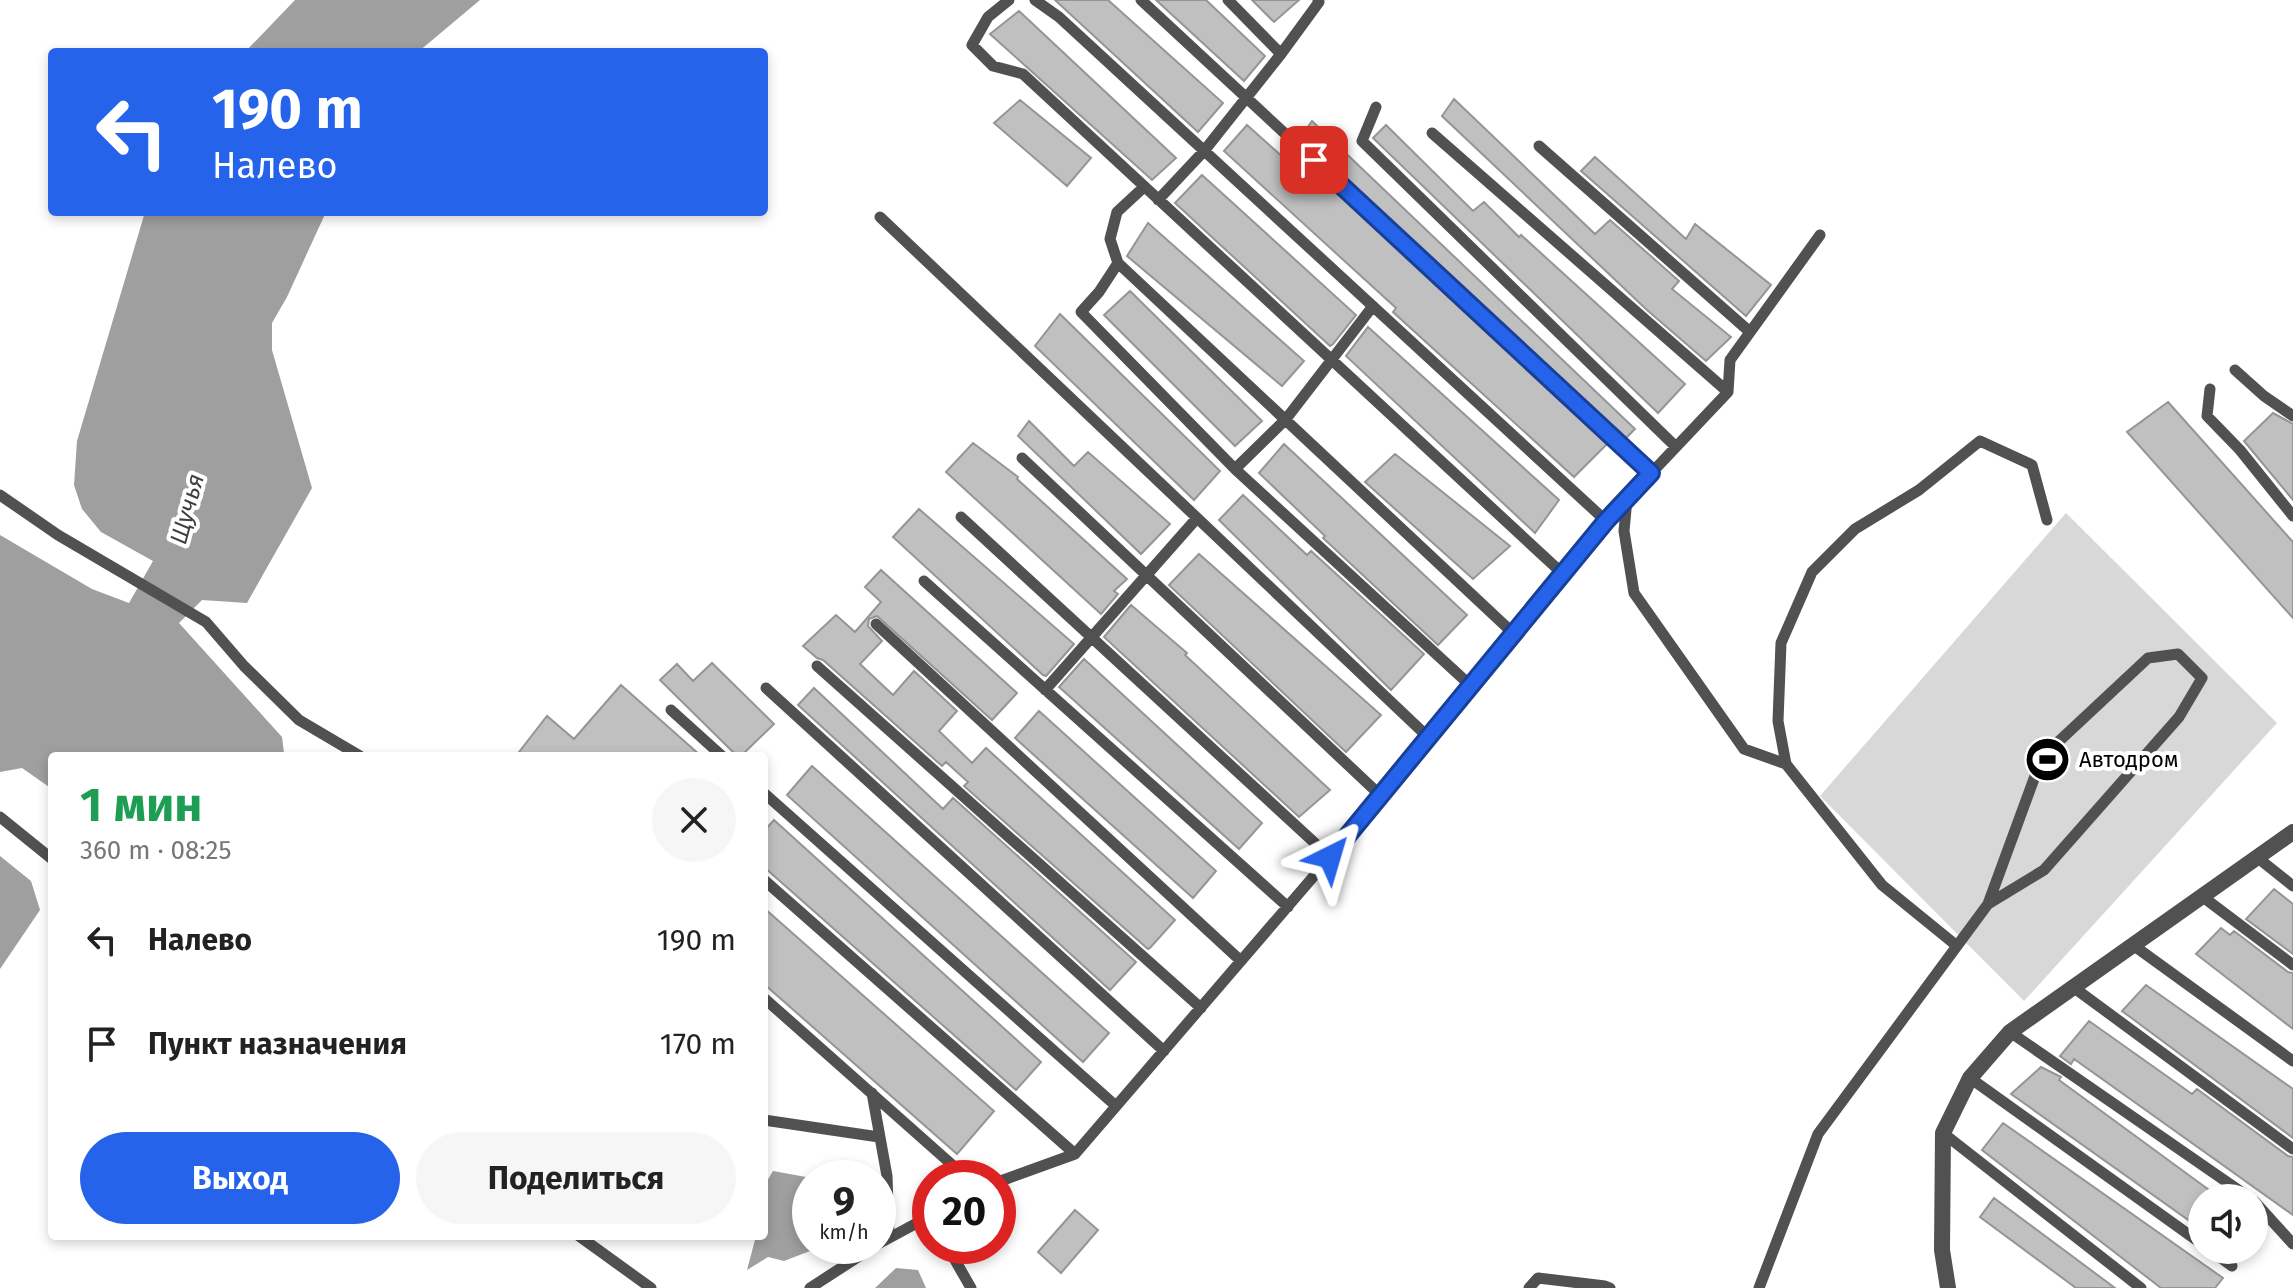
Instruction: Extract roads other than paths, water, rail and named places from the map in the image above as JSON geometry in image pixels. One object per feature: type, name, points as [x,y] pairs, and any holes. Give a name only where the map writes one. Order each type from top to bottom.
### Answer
[{"type":"street","points":[[1948,1288],[1942,1250],[1943,1133],[1970,1078],[2010,1032],[2293,832]]},
{"type":"lane","points":[[1009,0],[988,17],[972,45],[993,66],[1023,74],[1563,574]]},
{"type":"lane","points":[[1035,0],[1059,17],[1606,521]]},
{"type":"lane","points":[[1141,0],[1651,473]]},
{"type":"lane","points":[[1228,0],[1281,54]]},
{"type":"lane","points":[[1158,200],[1204,151],[1281,54],[1318,0]]},
{"type":"lane","points":[[1376,107],[1362,141],[1676,447]]},
{"type":"lane","points":[[1432,133],[1728,392]]},
{"type":"lane","points":[[1539,146],[1750,332]]},
{"type":"lane","points":[[1144,187],[1117,212],[1110,239],[1118,263],[1514,634]]},
{"type":"lane","points":[[880,217],[1429,738]]},
{"type":"lane","points":[[1016,1175],[1075,1154],[1288,907],[1606,521],[1728,392],[1730,360],[1820,235]]},
{"type":"lane","points":[[1118,263],[1081,312],[1235,469],[1471,686]]},
{"type":"lane","points":[[1235,469],[1286,419],[1373,306]]},
{"type":"lane","points":[[2235,370],[2293,416]]},
{"type":"lane","points":[[2210,389],[2207,416],[2240,450],[2293,516]]},
{"type":"lane","points":[[1957,946],[1882,885],[1786,764],[1778,721],[1781,643],[1812,572],[1855,529],[1919,490],[1980,441],[2032,465],[2047,520]]},
{"type":"lane","points":[[1022,458],[1381,796]]},
{"type":"lane","points":[[0,495],[58,535],[206,622],[244,666],[299,720],[353,752]]},
{"type":"lane","points":[[1627,499],[1624,531],[1634,593],[1744,749],[1786,764]]},
{"type":"lane","points":[[961,517],[1330,857]]},
{"type":"lane","points":[[1045,690],[1197,518]]},
{"type":"lane","points":[[924,581],[1288,907]]},
{"type":"lane","points":[[876,624],[1241,961]]},
{"type":"lane","points":[[1759,1288],[1818,1134],[1988,904],[2042,757],[2148,658],[2178,654],[2202,678],[2179,717],[2044,870],[1988,904]]},
{"type":"lane","points":[[817,666],[1201,1008]]},
{"type":"lane","points":[[766,688],[1164,1051]]},
{"type":"lane","points":[[671,710],[718,752]]},
{"type":"lane","points":[[768,797],[1116,1106]]},
{"type":"lane","points":[[0,817],[48,856]]},
{"type":"lane","points":[[2258,858],[2293,886]]},
{"type":"lane","points":[[768,884],[1075,1154]]},
{"type":"lane","points":[[2203,897],[2293,965]]},
{"type":"lane","points":[[2133,945],[2293,1061]]},
{"type":"lane","points":[[2073,987],[2293,1149]]},
{"type":"lane","points":[[768,1002],[947,1160]]},
{"type":"lane","points":[[2010,1032],[2229,1184]]},
{"type":"lane","points":[[1970,1078],[2188,1234]]},
{"type":"lane","points":[[872,1093],[884,1160]]},
{"type":"lane","points":[[768,1121],[879,1137]]},
{"type":"lane","points":[[1943,1133],[2141,1288]]},
{"type":"lane","points":[[2268,1217],[2293,1244]]},
{"type":"lane","points":[[585,1240],[651,1288]]},
{"type":"lane","points":[[810,1288],[847,1264]]},
{"type":"lane","points":[[957,1264],[971,1288]]},
{"type":"lane","points":[[1529,1288],[1538,1278],[1610,1288]]},
{"type":"water","points":[[295,0],[480,0],[423,48],[249,48]]},
{"type":"water","name":"Щучья","points":[[144,216],[324,216],[272,323],[272,350],[312,488],[247,603],[202,600],[179,623],[282,737],[284,752],[48,752],[48,786],[22,768],[0,772],[0,535],[92,589],[129,603],[153,561],[101,532],[82,509],[74,485],[77,441]]},
{"type":"water","points":[[0,856],[31,881],[40,910],[0,969]]},
{"type":"water","points":[[773,1171],[792,1174],[792,1258],[784,1261],[768,1257],[747,1270],[755,1240],[768,1240],[768,1179]]},
{"type":"water","points":[[896,1268],[918,1270],[926,1288],[875,1288]]},
{"type":"place","name":"Автодром","points":[[2048,759]]}]
